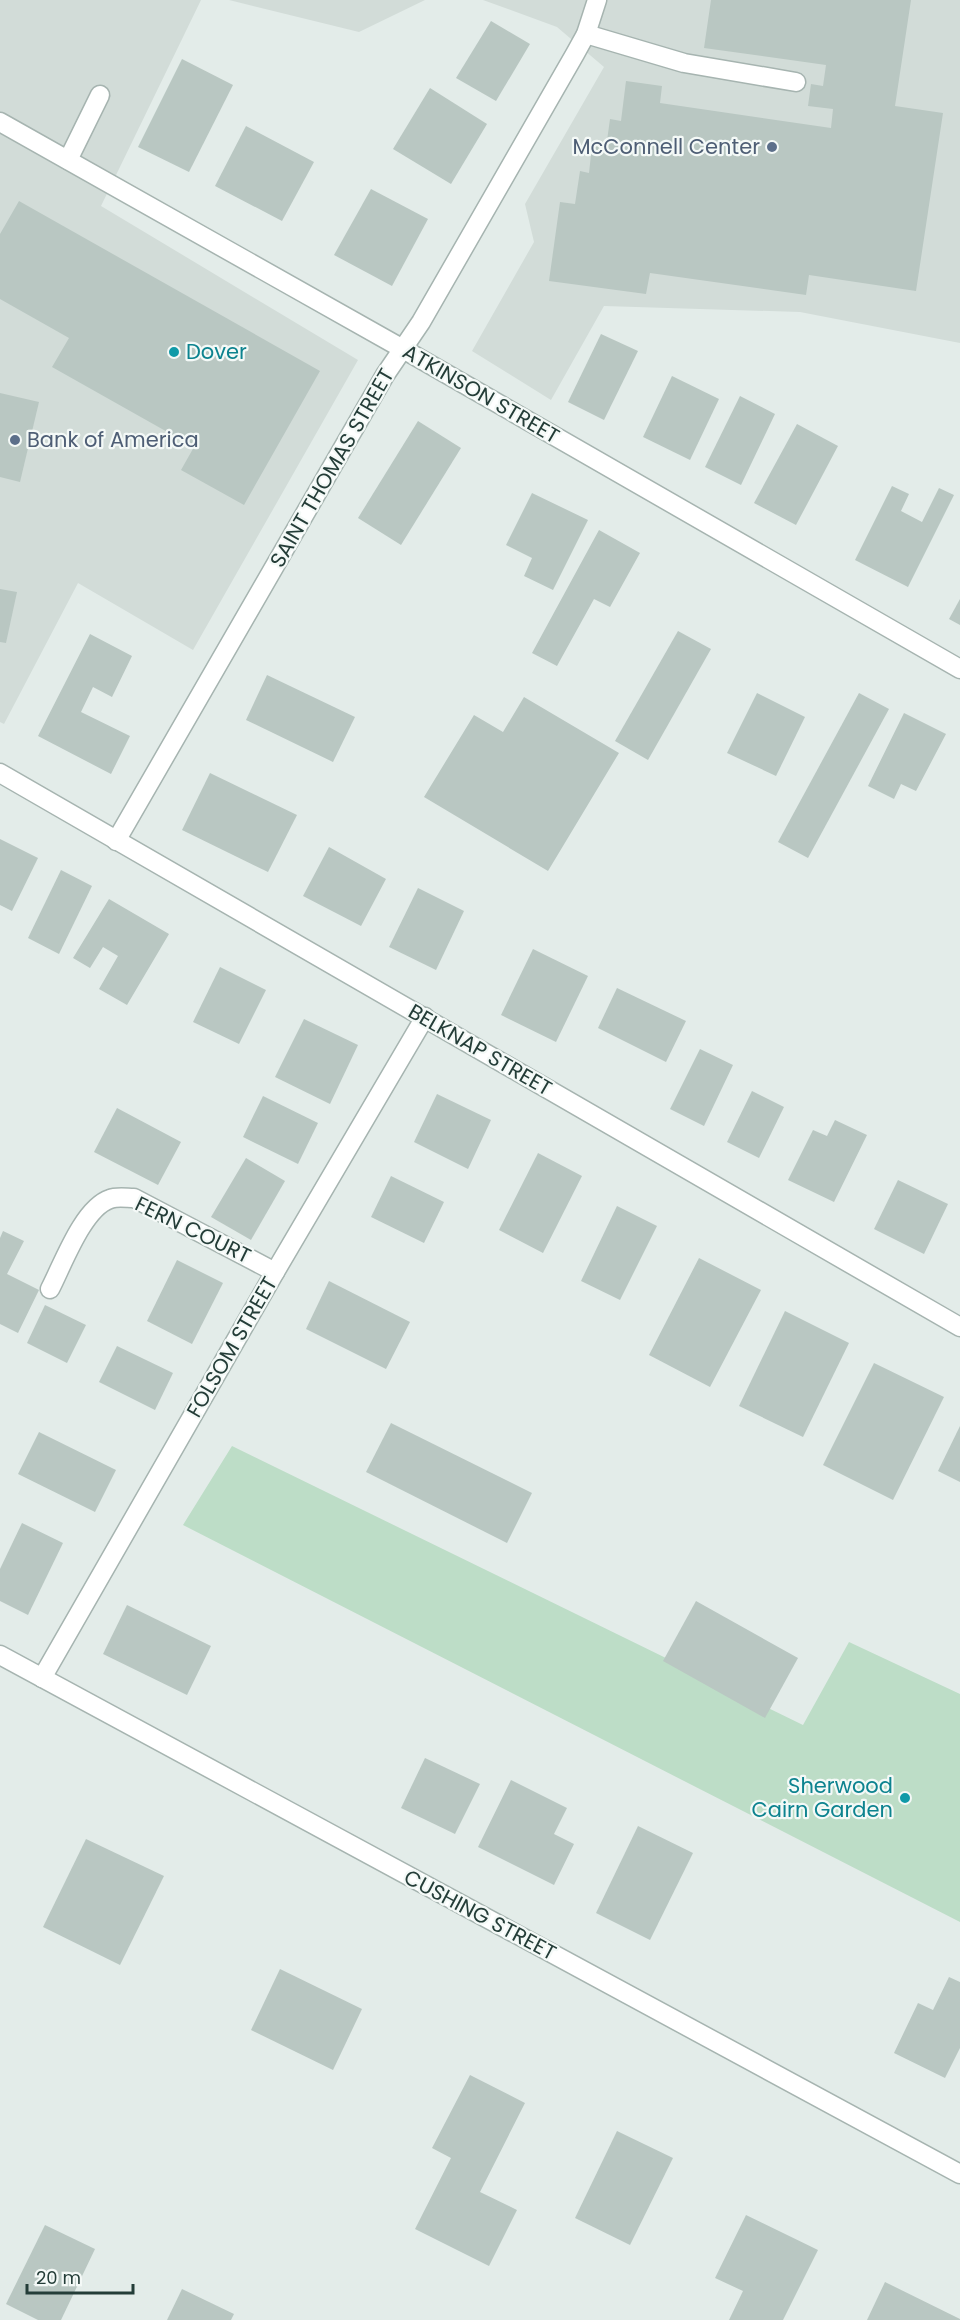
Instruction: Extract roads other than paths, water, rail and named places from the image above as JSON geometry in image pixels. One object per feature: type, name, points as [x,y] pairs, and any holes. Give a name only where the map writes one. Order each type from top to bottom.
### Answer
[{"type":"street","name":"SAINT THOMAS STREET","points":[[116,841],[385,375],[421,322],[586,34],[597,0]]},
{"type":"street","points":[[586,34],[684,63],[796,82]]},
{"type":"street","points":[[68,160],[100,95]]},
{"type":"street","name":"ATKINSON STREET","points":[[0,122],[403,349],[960,669]]},
{"type":"street","name":"BELKNAP STREET","points":[[0,774],[960,1327]]},
{"type":"street","name":"FOLSOM STREET","points":[[42,1678],[275,1272],[425,1017]]},
{"type":"street","name":"FERN COURT","points":[[50,1289],[79,1232],[94,1209],[111,1198],[134,1198],[275,1272]]},
{"type":"street","name":"CUSHING STREET","points":[[0,1655],[960,2175]]},
{"type":"place","name":"McConnell Center","points":[[772,147]]},
{"type":"place","name":"Dover","points":[[174,352]]},
{"type":"place","name":"Bank of America","points":[[15,440]]},
{"type":"place","name":"Sherwood Cairn Garden","points":[[905,1798]]}]
